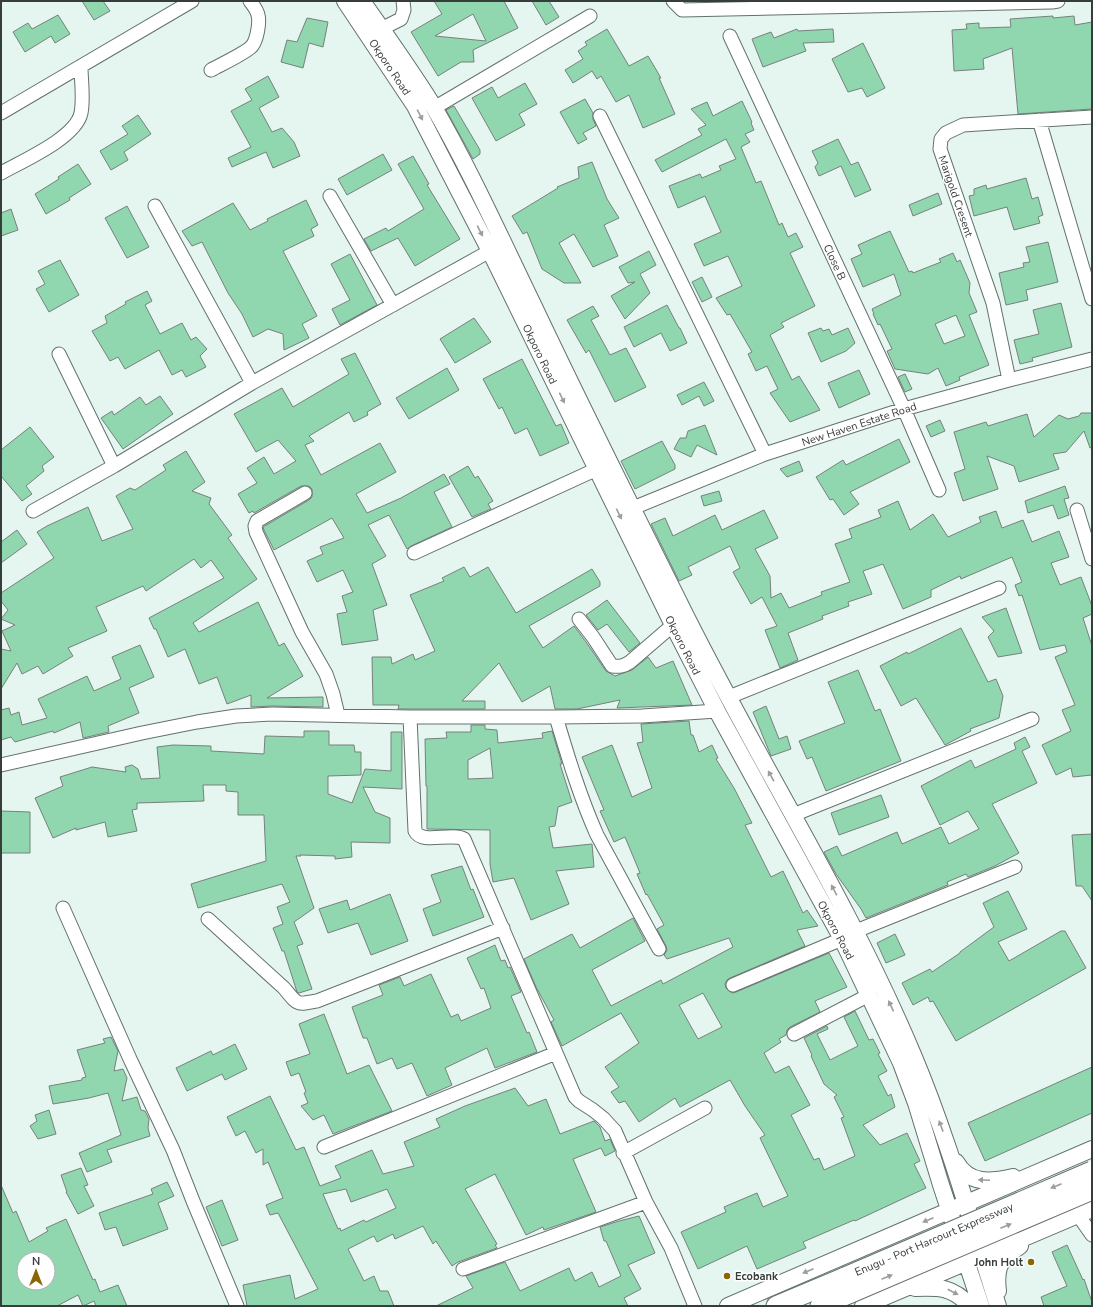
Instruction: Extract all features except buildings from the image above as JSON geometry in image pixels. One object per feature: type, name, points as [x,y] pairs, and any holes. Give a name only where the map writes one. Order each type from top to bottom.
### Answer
[{"type":"highway","name":"Enugu - Port Harcourt Expressway","points":[[776,1306],[853,1292],[1092,1171]]},
{"type":"highway","name":"Enugu - Port Harcourt Expressway","points":[[820,1306],[1092,1190]]},
{"type":"main road","name":"Okporo Road","points":[[345,1],[416,106],[490,251],[673,625],[717,711],[849,935],[914,1056],[948,1145],[999,1306]]},
{"type":"main road","name":"Okporo Road","points":[[362,1],[414,76],[434,108],[465,166],[681,607],[793,815],[849,935],[869,994],[901,1063],[916,1103],[981,1306]]},
{"type":"main road","points":[[948,1145],[959,1166],[970,1177],[981,1181],[1005,1179],[1049,1168]]},
{"type":"main road","points":[[728,1306],[1092,1149]]},
{"type":"main road","points":[[904,1289],[1085,1212]]},
{"type":"main road","points":[[999,1306],[997,1269],[1001,1261],[1007,1255],[1046,1229]]},
{"type":"main road","points":[[853,1292],[934,1287],[945,1288],[955,1292],[970,1306]]},
{"type":"street","points":[[1,113],[192,1]]},
{"type":"street","points":[[381,28],[401,19],[404,10],[403,1]]},
{"type":"street","points":[[673,1],[682,10],[1058,1]]},
{"type":"street","points":[[211,70],[252,46],[258,25],[258,15],[255,3]]},
{"type":"street","points":[[434,108],[590,16]]},
{"type":"street","name":"Close B","points":[[730,36],[904,409],[939,490]]},
{"type":"street","points":[[1,173],[60,140],[72,128],[81,114],[81,66]]},
{"type":"street","points":[[600,116],[765,454]]},
{"type":"street","name":"Marigold Cresent","points":[[1009,380],[993,303],[940,149],[941,139],[946,133],[963,125],[1092,117]]},
{"type":"street","points":[[1040,120],[1092,299]]},
{"type":"street","points":[[330,196],[393,305]]},
{"type":"street","points":[[155,206],[252,383]]},
{"type":"street","points":[[33,511],[114,466],[252,383],[490,251]]},
{"type":"street","points":[[59,354],[114,466]]},
{"type":"street","name":"New Haven Estate Road","points":[[633,508],[765,454],[904,409],[1092,359]]},
{"type":"street","points":[[414,553],[597,469]]},
{"type":"street","points":[[305,493],[257,521],[255,526],[256,532],[302,632],[326,674],[334,694],[338,715]]},
{"type":"street","points":[[1077,510],[1092,559]]},
{"type":"street","points":[[729,697],[1000,588]]},
{"type":"street","points":[[579,619],[612,666],[618,667],[624,666],[630,662],[673,625]]},
{"type":"street","points":[[1,765],[142,732],[236,716],[272,714],[410,717],[556,717],[642,716],[717,711]]},
{"type":"street","points":[[410,717],[415,831],[417,835],[424,838],[459,836],[464,839],[575,1097],[593,1110],[614,1131],[646,1202],[671,1248],[695,1306]]},
{"type":"street","points":[[556,717],[572,770],[597,835],[659,949]]},
{"type":"street","points":[[793,815],[1032,719]]},
{"type":"street","points":[[733,985],[849,935],[1015,867]]},
{"type":"street","points":[[63,908],[130,1059],[173,1150],[237,1306]]},
{"type":"street","points":[[208,919],[284,988],[294,1000],[301,1004],[318,1001],[503,928]]},
{"type":"street","points":[[794,1034],[869,994]]},
{"type":"street","points":[[324,1146],[556,1053]]},
{"type":"street","points":[[623,1153],[706,1108]]},
{"type":"street","points":[[463,1269],[646,1202]]},
{"type":"street","points":[[1085,1212],[1092,1235]]},
{"type":"place","name":"John Holt","points":[[1031,1262]]},
{"type":"place","name":"Ecobank","points":[[727,1276]]}]
